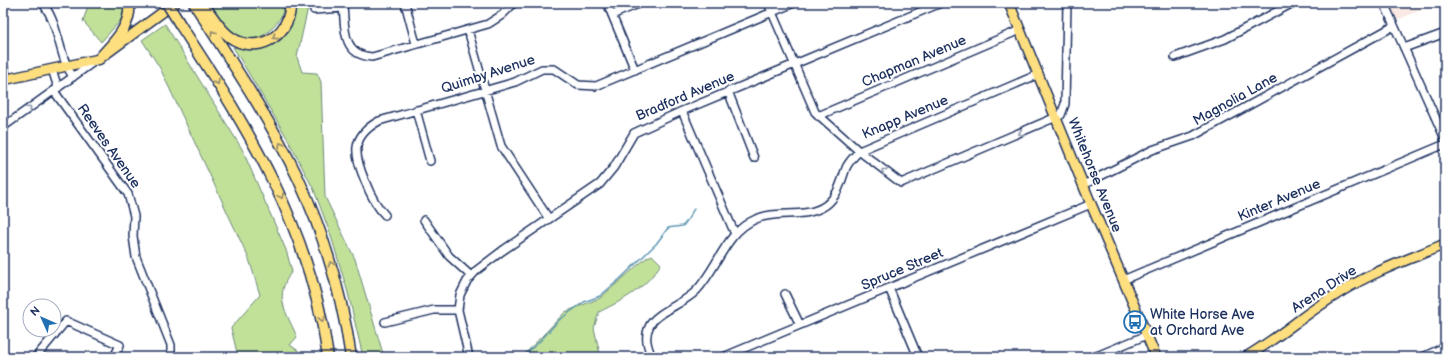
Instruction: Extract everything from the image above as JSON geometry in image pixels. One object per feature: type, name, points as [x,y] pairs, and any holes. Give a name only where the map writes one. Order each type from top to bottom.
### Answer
[{"type":"highway","points":[[98,59],[117,40],[124,28],[129,15],[129,3]]},
{"type":"highway","points":[[166,3],[182,26],[253,141],[286,206],[310,274],[323,325],[328,357]]},
{"type":"highway","points":[[201,6],[230,37],[242,43],[256,44],[270,40],[280,32],[288,21],[290,3]]},
{"type":"highway","points":[[201,6],[291,164],[318,227],[357,357]]},
{"type":"highway","points":[[338,290],[351,357]]},
{"type":"main road","points":[[5,80],[98,59],[175,3]]},
{"type":"main road","name":"Whitehorse Avenue","points":[[1009,3],[1083,185],[1156,357]]},
{"type":"main road","name":"Arena Drive","points":[[1246,357],[1358,281],[1445,244]]},
{"type":"street","points":[[405,3],[416,44]]},
{"type":"street","points":[[314,10],[343,5],[347,43],[359,55],[372,57],[468,30],[495,20],[514,3]]},
{"type":"street","points":[[607,3],[635,70]]},
{"type":"street","points":[[612,15],[641,3]]},
{"type":"street","points":[[768,3],[815,112],[859,151],[898,182],[910,180],[1061,115],[1066,104],[1068,4]]},
{"type":"street","name":"Quimby Avenue","points":[[385,215],[372,200],[356,158],[358,144],[365,132],[374,124],[416,110],[515,82],[542,69],[554,69],[578,85],[590,87],[635,70],[794,3]]},
{"type":"street","name":"Bradford Avenue","points":[[469,357],[458,310],[463,289],[471,276],[502,251],[600,184],[614,167],[634,133],[728,91],[941,3]]},
{"type":"street","points":[[1175,57],[1225,39],[1293,3]]},
{"type":"street","points":[[1384,3],[1445,139]]},
{"type":"street","points":[[44,5],[53,16],[65,66],[73,77]]},
{"type":"street","name":"Magnolia Lane","points":[[1083,185],[1152,150],[1193,136],[1394,26]]},
{"type":"street","points":[[468,30],[501,146],[549,219]]},
{"type":"street","name":"Chapman Avenue","points":[[818,116],[1020,30]]},
{"type":"street","points":[[1404,48],[1445,33]]},
{"type":"street","points":[[3,127],[98,59]]},
{"type":"street","points":[[3,64],[5,80]]},
{"type":"street","name":"Reeves Avenue","points":[[52,69],[56,89],[104,158],[130,199],[134,216],[133,236],[136,257],[171,345],[172,357]]},
{"type":"street","name":"Knapp Avenue","points":[[652,357],[646,338],[652,322],[660,314],[682,303],[697,290],[735,234],[748,223],[764,216],[808,213],[822,207],[838,191],[847,167],[859,151],[1038,74]]},
{"type":"street","points":[[728,91],[754,158]]},
{"type":"street","points":[[416,110],[430,161]]},
{"type":"street","points":[[682,111],[735,234]]},
{"type":"street","name":"Kinter Avenue","points":[[1123,280],[1445,144]]},
{"type":"street","name":"Spruce Street","points":[[723,357],[1091,204]]},
{"type":"street","points":[[424,220],[449,256],[471,276]]},
{"type":"street","points":[[889,288],[918,357]]},
{"type":"street","points":[[784,294],[800,325]]},
{"type":"street","points":[[385,322],[434,310],[458,310]]},
{"type":"street","points":[[36,357],[66,321],[120,346],[114,357]]},
{"type":"street","points":[[1094,357],[1147,335]]},
{"type":"street","points":[[1422,357],[1445,347]]},
{"type":"shaded area","points":[[1389,3],[1437,3],[1397,20]]},
{"type":"green space","points":[[87,3],[123,3],[125,7],[121,20],[101,42],[83,21],[88,6]]},
{"type":"green space","points":[[209,3],[284,4],[280,18],[270,30],[261,36],[252,39],[243,37],[227,27],[220,20]]},
{"type":"green space","points":[[296,3],[309,3],[297,57],[302,72],[317,73],[321,82],[325,197],[355,259],[384,357],[363,357],[348,293],[331,236],[314,190],[286,136],[233,47],[259,50],[274,42],[290,24]]},
{"type":"green space","points":[[165,24],[242,149],[286,250],[292,271],[286,280],[283,289],[283,304],[297,337],[290,345],[303,354],[304,357],[238,357],[231,328],[260,295],[249,259],[160,68],[142,40]]},
{"type":"green space","points":[[652,255],[661,264],[655,273],[641,287],[626,298],[599,312],[594,328],[600,354],[603,357],[522,357],[565,312],[600,298],[646,258]]},
{"type":"waterway","points":[[522,357],[540,341],[559,320],[584,302],[600,296],[620,279],[656,244],[668,228],[684,225],[694,209]]},
{"type":"place","name":"White Horse Ave at Orchard Ave","points":[[1135,322]]}]
